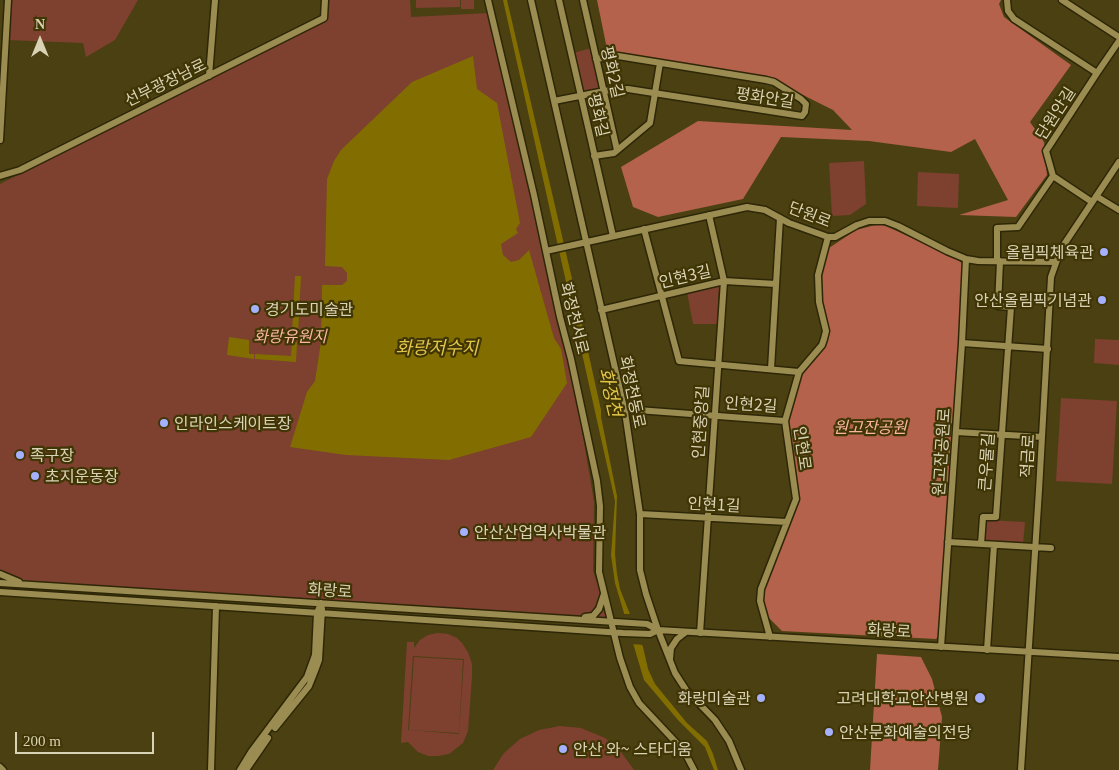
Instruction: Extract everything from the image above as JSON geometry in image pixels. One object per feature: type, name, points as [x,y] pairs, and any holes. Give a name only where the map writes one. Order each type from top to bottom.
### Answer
[{"type":"street","points":[[0,140],[8,0]]},
{"type":"street","points":[[209,76],[215,0]]},
{"type":"street","name":"선부광장남로","points":[[0,176],[20,170],[324,18],[325,0]]},
{"type":"street","name":"화정천서로","points":[[488,0],[548,250],[560,317],[597,481],[600,506],[599,572],[614,632],[630,687],[639,703],[684,752],[694,770]]},
{"type":"street","name":"화정천동로","points":[[531,0],[624,409],[640,514],[640,570],[658,630],[675,673],[686,690],[715,720],[724,734],[741,770]]},
{"type":"street","name":"평화길","points":[[559,0],[613,236]]},
{"type":"street","name":"평화2길","points":[[583,0],[617,150]]},
{"type":"street","points":[[1007,0],[1008,11],[1014,19],[1097,73]]},
{"type":"street","points":[[1062,0],[1119,39]]},
{"type":"street","name":"단원안길","points":[[1053,176],[1046,151],[1119,39]]},
{"type":"street","name":"평화안길","points":[[554,101],[603,91],[628,89],[802,116],[806,112],[806,104],[774,82],[618,56],[596,59]]},
{"type":"street","points":[[594,156],[614,153],[650,122],[660,62]]},
{"type":"street","name":"적금로","points":[[1021,770],[1051,277],[1061,249],[1119,162]]},
{"type":"street","points":[[998,261],[997,228],[1018,227],[1053,176],[1094,199],[1119,210]]},
{"type":"street","name":"단원로","points":[[548,250],[747,207],[765,210],[805,230],[828,237],[835,236],[869,221],[885,221],[966,259],[978,261],[1056,262]]},
{"type":"street","name":"인현중앙길","points":[[700,633],[724,281],[709,215]]},
{"type":"street","points":[[771,369],[780,218]]},
{"type":"street","points":[[644,230],[679,361],[799,372]]},
{"type":"street","name":"인현로","points":[[770,637],[760,601],[761,589],[796,499],[785,420],[799,372],[822,345],[826,331],[819,302],[818,275],[828,237]]},
{"type":"street","name":"원고잔공원로","points":[[941,647],[966,259]]},
{"type":"street","name":"큰우물길","points":[[981,544],[983,517],[996,517],[1011,307],[998,306],[998,261]]},
{"type":"street","name":"인현3길","points":[[601,310],[724,281],[776,284]]},
{"type":"street","points":[[962,343],[1048,349]]},
{"type":"street","name":"인현2길","points":[[624,409],[785,420]]},
{"type":"street","points":[[956,432],[1042,437]]},
{"type":"street","name":"인현1길","points":[[640,514],[787,522]]},
{"type":"street","points":[[948,542],[1051,548]]},
{"type":"street","points":[[987,650],[994,545]]},
{"type":"street","points":[[0,574],[37,586]]},
{"type":"street","name":"화랑로","points":[[0,583],[646,624],[658,630],[700,633],[1119,658]]},
{"type":"street","name":"화랑로","points":[[0,592],[623,633],[650,634],[658,630]]},
{"type":"street","points":[[568,619],[593,616],[599,609],[604,593]]},
{"type":"street","points":[[240,770],[251,752],[307,677],[315,655],[321,604]]},
{"type":"street","points":[[211,770],[216,606]]},
{"type":"street","points":[[246,770],[308,686],[319,660],[320,613]]},
{"type":"street","points":[[670,660],[671,648],[677,639],[686,632]]},
{"type":"green space","points":[[9,0],[138,0],[115,40],[86,57],[83,43],[7,40]]},
{"type":"green space","name":"화랑유원지","points":[[328,0],[410,0],[411,17],[489,13],[575,388],[594,502],[593,571],[611,625],[36,585],[10,577],[0,571],[0,184],[326,20]]},
{"type":"green space","points":[[416,0],[460,0],[460,7],[416,8]]},
{"type":"green space","points":[[461,0],[474,0],[474,9],[461,9]]},
{"type":"green space","points":[[597,0],[1001,0],[999,4],[1004,17],[1071,65],[1030,122],[1044,142],[1047,175],[1016,217],[959,215],[1008,200],[975,139],[951,152],[869,141],[781,137],[743,199],[658,217],[633,207],[621,167],[698,121],[852,130],[833,110],[765,76],[618,53],[608,54]]},
{"type":"green space","points":[[591,48],[601,89],[582,93],[573,53]]},
{"type":"green space","points":[[864,161],[866,204],[850,215],[832,216],[829,163]]},
{"type":"green space","points":[[918,172],[959,174],[958,208],[917,206]]},
{"type":"green space","name":"원고잔공원","points":[[879,224],[957,259],[966,267],[940,634],[936,639],[782,631],[765,614],[758,592],[794,500],[784,426],[798,372],[820,346],[825,331],[816,300],[826,250],[856,230]]},
{"type":"green space","points":[[719,286],[717,324],[693,324],[687,292]]},
{"type":"green space","points":[[1095,339],[1119,340],[1119,365],[1094,363]]},
{"type":"green space","points":[[1061,398],[1117,401],[1112,484],[1056,481]]},
{"type":"green space","points":[[985,520],[1025,522],[1023,544],[984,542]]},
{"type":"green space","points":[[448,634],[457,638],[468,652],[472,664],[468,731],[463,743],[449,754],[438,756],[428,756],[418,752],[408,742],[401,743],[407,642],[414,642],[414,648],[420,640],[428,635]],"holes":[[[413,656],[464,659],[459,734],[408,730]]]},
{"type":"green space","points":[[877,654],[921,657],[932,679],[942,717],[938,770],[870,770]]},
{"type":"green space","points":[[414,657],[463,660],[459,733],[409,730]]},
{"type":"green space","name":"안산 와~ 스타디움","points":[[560,726],[581,728],[605,738],[621,752],[634,770],[493,770],[504,753],[520,739],[539,730]]},
{"type":"water","points":[[503,0],[507,0],[573,283],[576,286],[578,306],[601,410],[617,496],[615,554],[620,589],[643,647],[648,669],[655,684],[687,723],[707,741],[718,770],[714,770],[705,747],[678,720],[644,680],[615,583],[611,555],[615,501]]},
{"type":"water","name":"화랑저수지","points":[[473,56],[477,89],[497,103],[520,223],[516,229],[518,233],[501,244],[503,255],[511,262],[519,260],[529,250],[554,338],[561,349],[567,383],[531,437],[449,460],[346,455],[290,447],[307,392],[315,381],[321,342],[322,285],[342,285],[347,281],[347,273],[342,267],[325,266],[327,179],[334,161],[341,150],[412,82]]},
{"type":"water","points":[[295,276],[301,276],[298,334],[292,334]]},
{"type":"water","points":[[229,337],[249,340],[249,354],[254,354],[254,359],[227,355]]},
{"type":"water","points":[[292,341],[297,342],[296,362],[255,359],[255,354],[291,356]]},
{"type":"pier","points":[[621,614],[633,614],[645,645],[631,644]]},
{"type":"place","name":"올림픽체육관","points":[[1104,252]]},
{"type":"place","name":"안산올림픽기념관","points":[[1102,300]]},
{"type":"place","name":"경기도미술관","points":[[255,309]]},
{"type":"place","name":"인라인스케이트장","points":[[164,423]]},
{"type":"place","name":"족구장","points":[[20,455]]},
{"type":"place","name":"초지운동장","points":[[35,476]]},
{"type":"place","name":"안산산업역사박물관","points":[[464,532]]},
{"type":"place","name":"화랑미술관","points":[[761,698]]},
{"type":"place","name":"고려대학교안산병원","points":[[980,698]]},
{"type":"place","name":"안산문화예술의전당","points":[[829,732]]},
{"type":"place","name":"안산 와~ 스타디움","points":[[563,749]]},
{"type":"water label","name":"화정천","points":[[611,392]]}]
